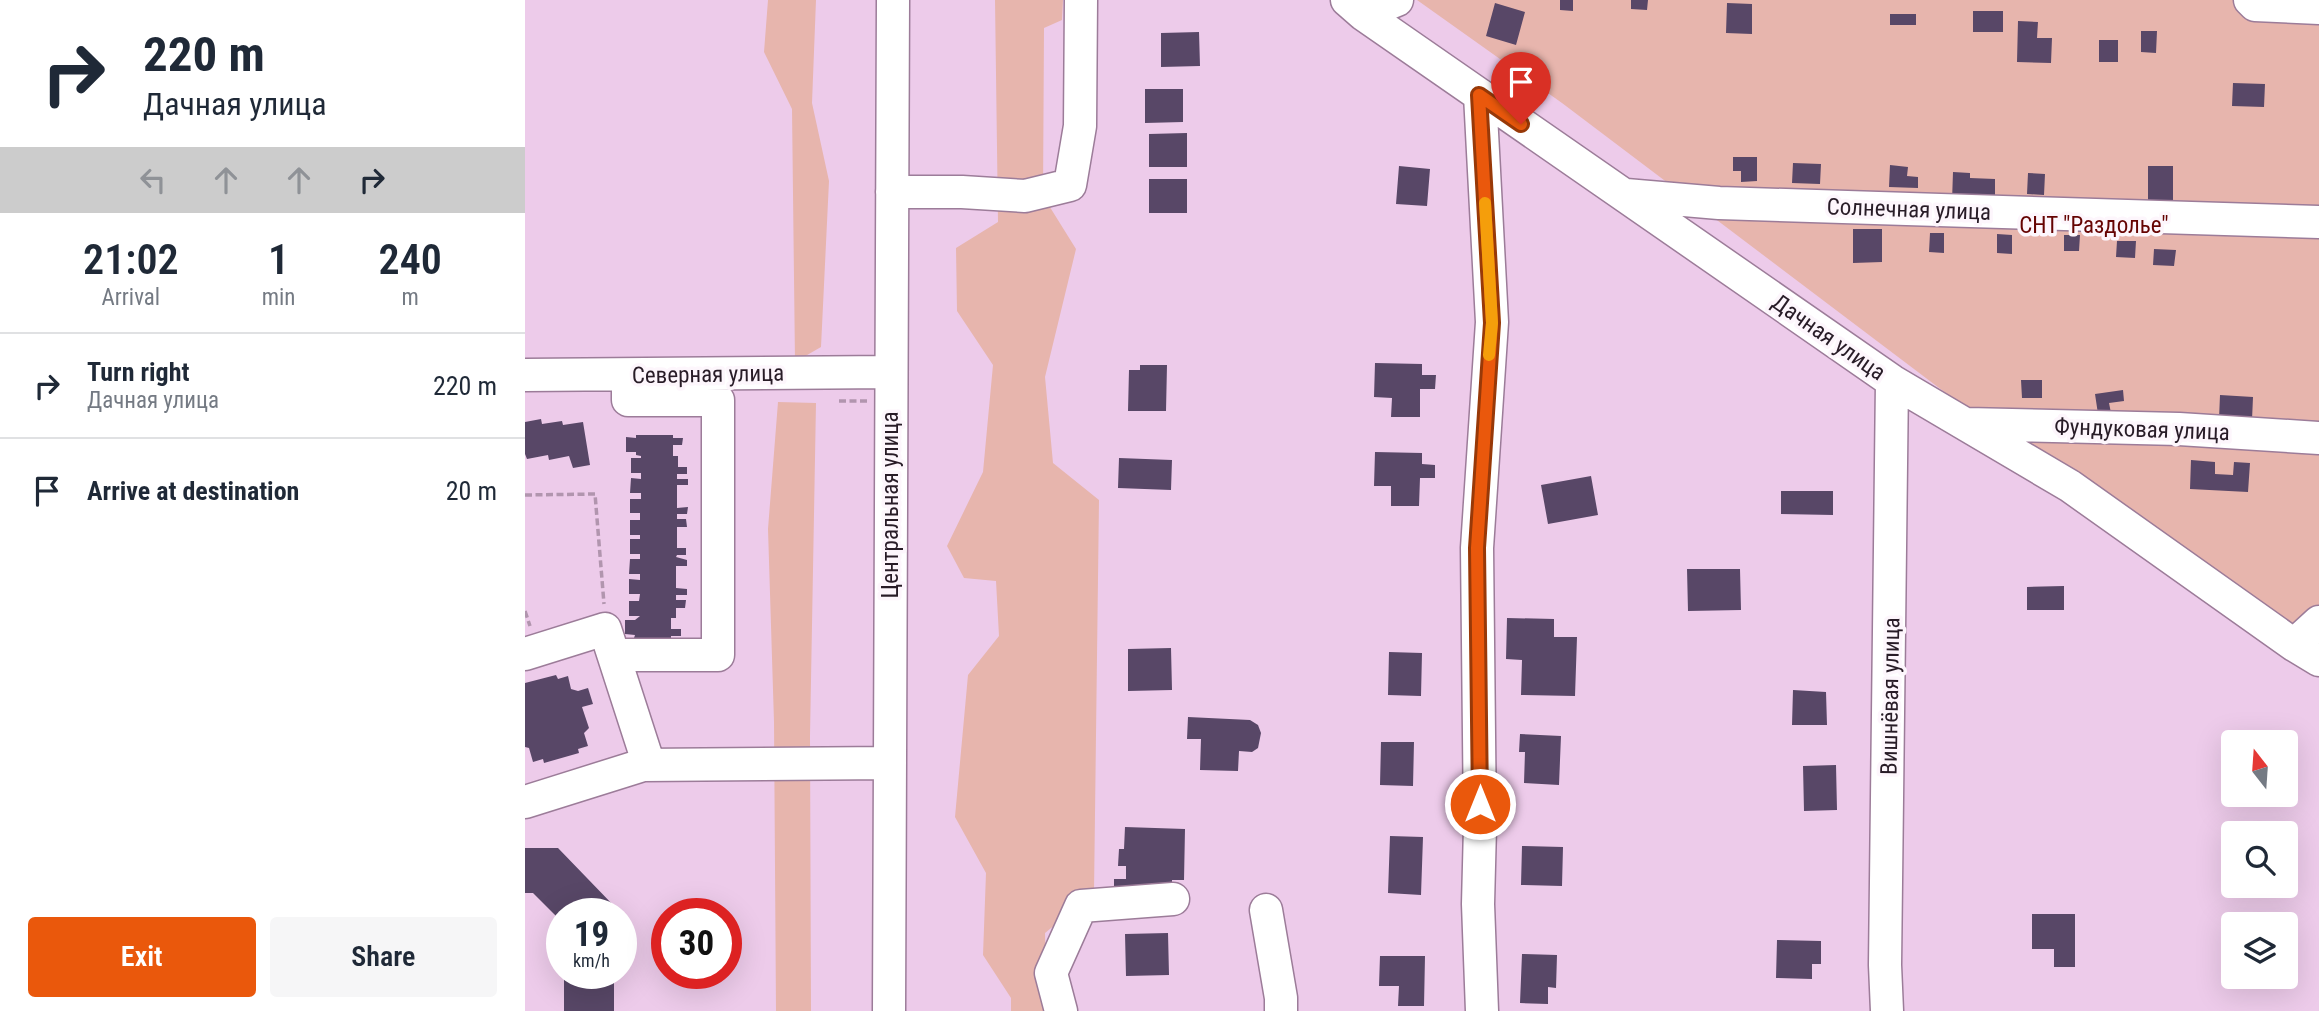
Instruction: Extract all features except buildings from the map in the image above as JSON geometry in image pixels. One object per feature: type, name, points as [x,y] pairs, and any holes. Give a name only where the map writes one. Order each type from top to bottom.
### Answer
[{"type":"street","name":"Центральная улица","points":[[888,1011],[893,0]]},
{"type":"street","points":[[892,192],[962,192],[1025,196],[1070,185],[1080,126],[1081,0]]},
{"type":"street","points":[[1355,7],[1397,0]]},
{"type":"street","points":[[2250,0],[2255,5],[2319,8]]},
{"type":"street","name":"Дачная улица","points":[[1355,7],[1892,381],[2070,486],[2307,653]]},
{"type":"street","points":[[1479,95],[1492,323],[1477,548],[1480,801],[1478,904],[1482,1011]]},
{"type":"street","name":"Солнечная улица","points":[[1625,195],[1719,203],[2319,222]]},
{"type":"street","name":"Северная улица","points":[[525,375],[891,372]]},
{"type":"street","points":[[525,654],[610,642],[718,655],[718,400],[628,400],[628,374]]},
{"type":"street","name":"Вишнёвая улица","points":[[1887,1011],[1885,965],[1892,381]]},
{"type":"street","name":"Фундуковая улица","points":[[1965,424],[2179,429],[2319,438]]},
{"type":"street","points":[[2307,653],[2319,622]]},
{"type":"street","points":[[610,642],[649,765]]},
{"type":"street","points":[[525,802],[649,765],[890,763]]},
{"type":"street","points":[[1061,1011],[1051,973],[1081,906],[1173,899]]},
{"type":"street","points":[[1266,910],[1281,1011]]},
{"type":"path","points":[[525,495],[595,494],[610,642]]},
{"type":"green space","points":[[768,0],[816,0],[812,103],[829,181],[821,347],[795,362],[792,109],[764,52]]},
{"type":"green space","points":[[995,0],[1063,0],[1062,20],[1044,28],[1043,196],[1076,249],[1045,377],[1053,463],[1099,500],[1094,893],[1045,933],[1047,1011],[1011,1011],[1011,998],[983,955],[986,873],[955,817],[968,675],[999,636],[996,581],[964,578],[947,546],[983,472],[993,365],[957,311],[956,248],[998,222]]},
{"type":"green space","name":"СНТ \"Раздолье\"","points":[[1417,0],[2319,0],[2319,642],[2000,434],[1562,103]]},
{"type":"green space","points":[[778,402],[816,403],[810,736],[811,1011],[776,1011],[774,722],[768,529]]},
{"type":"slow traffic","points":[[1485,203],[1492,323],[1489,355]]},
{"type":"route","points":[[1480,804],[1477,548],[1492,323],[1479,95],[1521,124]]}]
